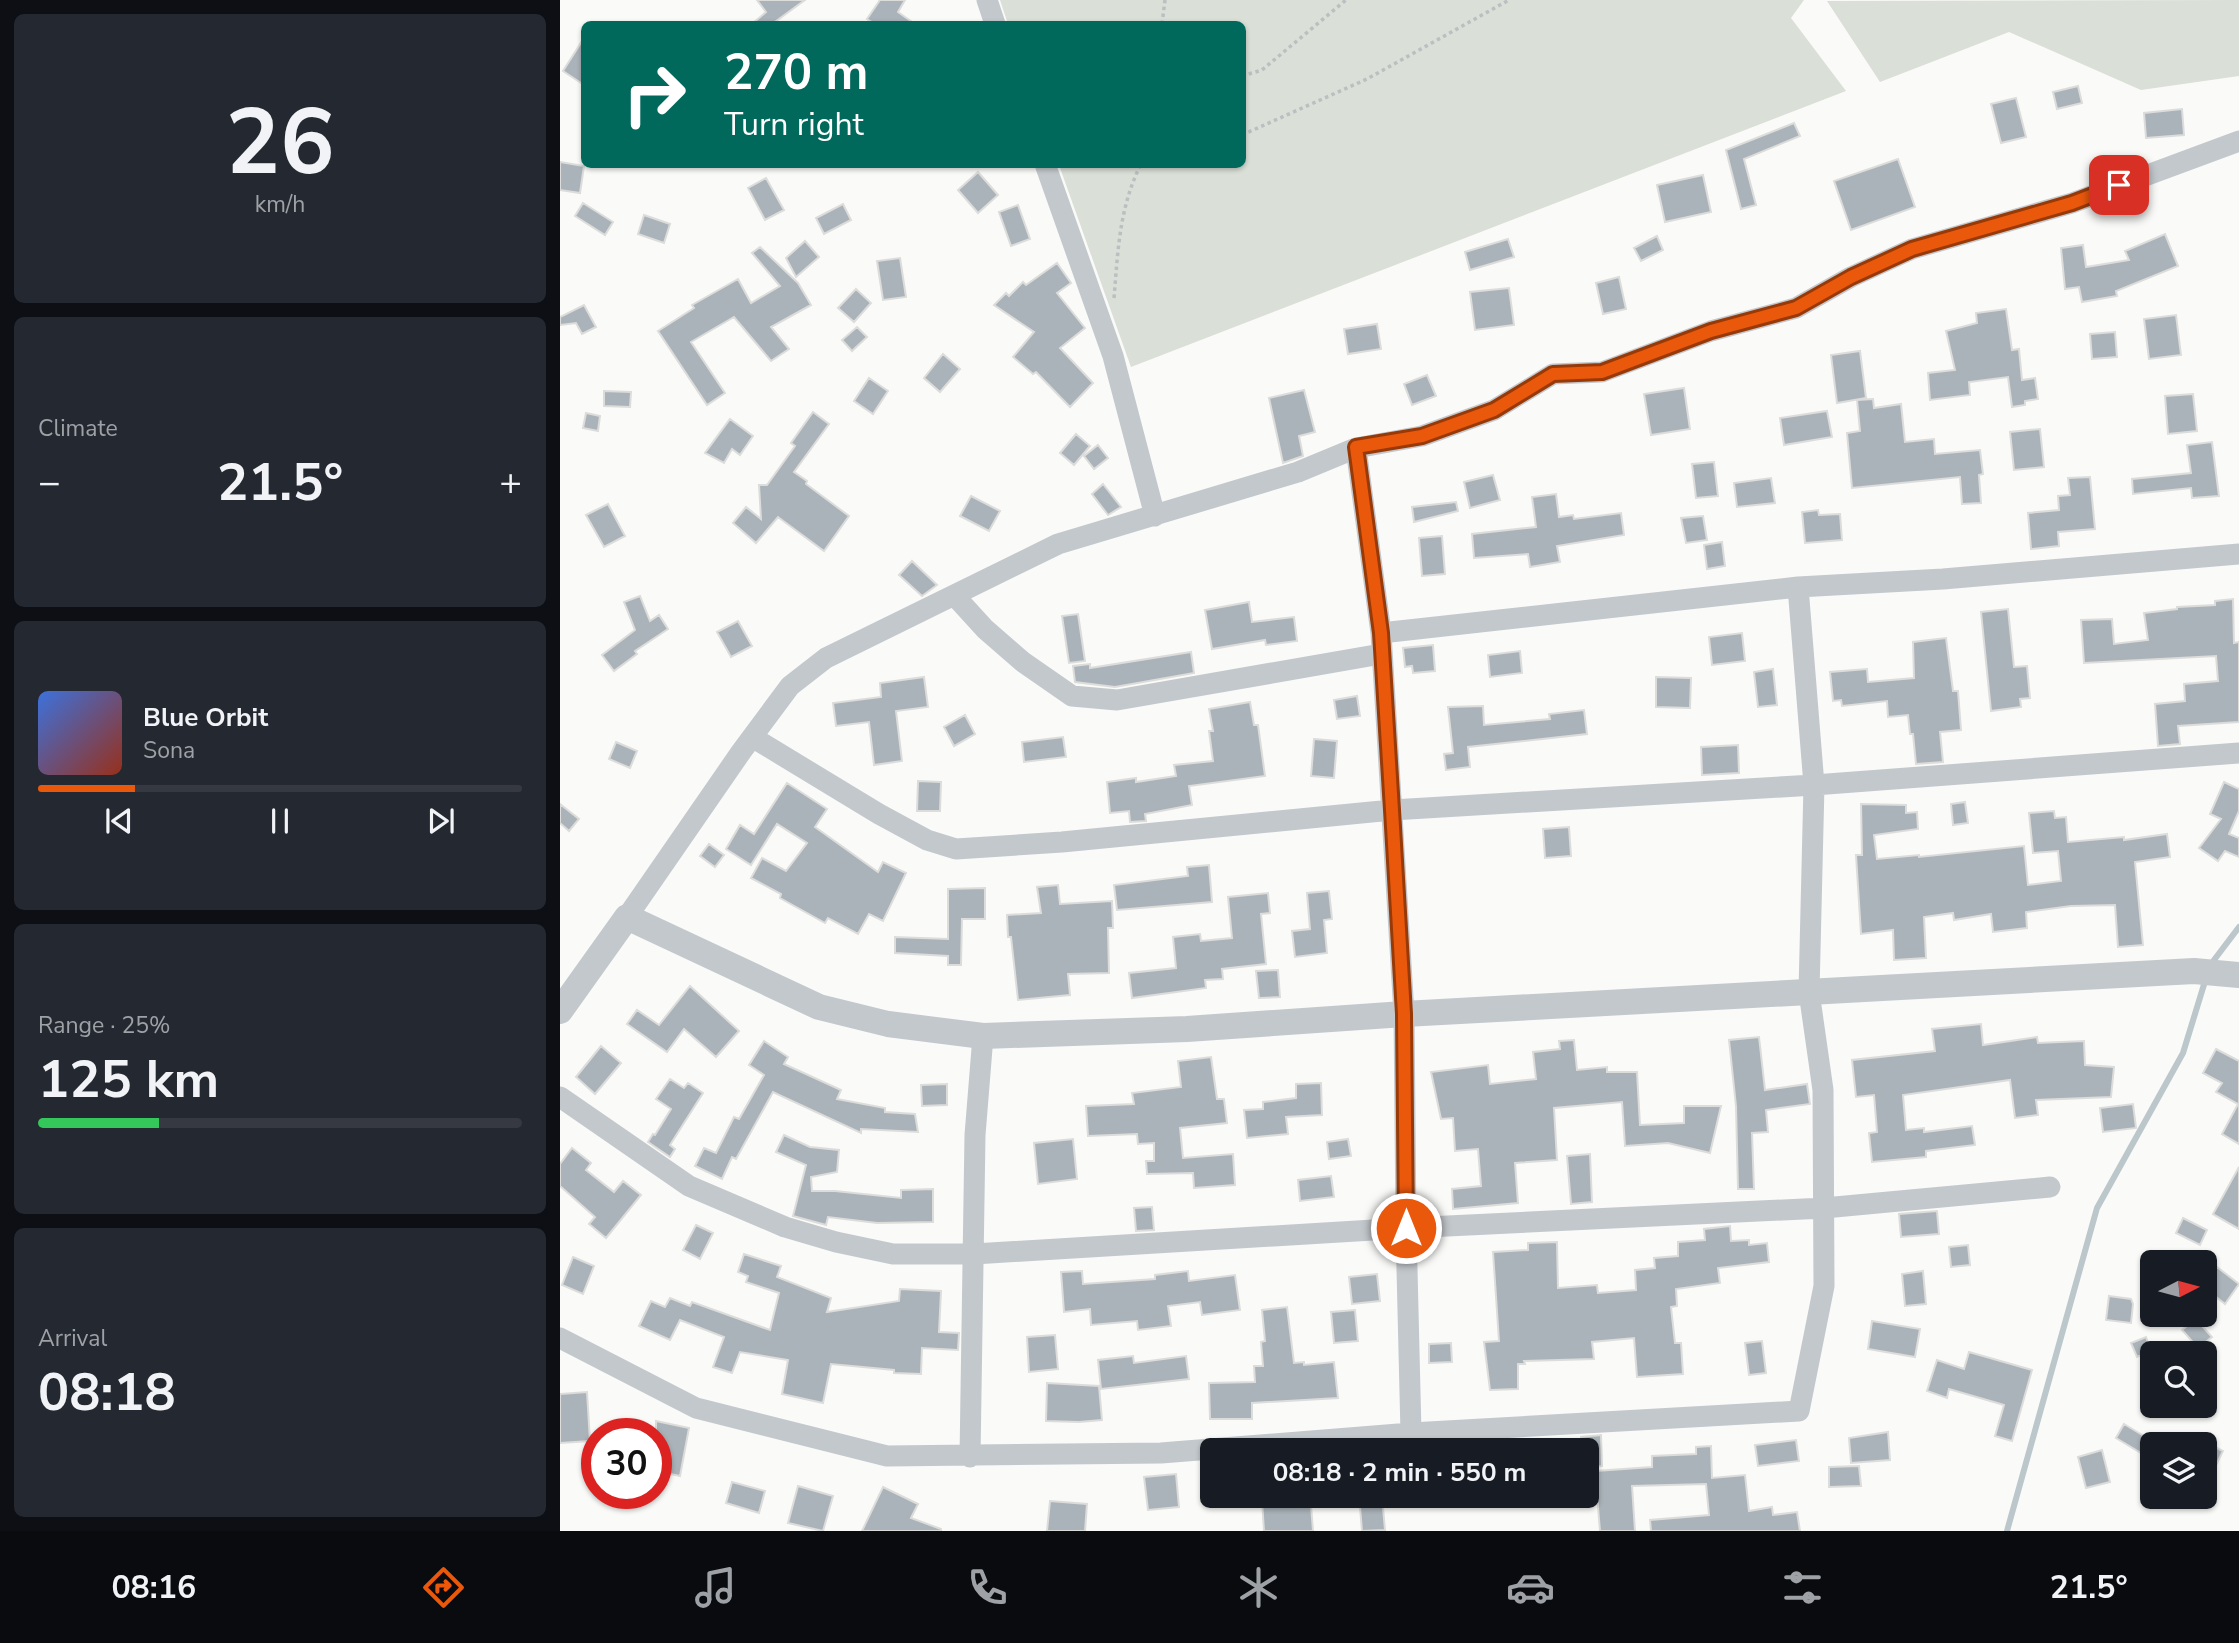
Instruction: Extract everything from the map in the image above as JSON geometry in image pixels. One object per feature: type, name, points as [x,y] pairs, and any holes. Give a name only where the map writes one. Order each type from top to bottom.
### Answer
[{"type":"street","points":[[987,0],[994,21]]},
{"type":"street","points":[[560,1011],[790,686],[826,658],[1058,544],[1298,472],[1356,447],[1422,436],[1494,410],[1553,374],[1602,372],[1711,331],[1796,308],[1851,277],[1912,249],[2072,203],[2239,141]]},
{"type":"street","points":[[1046,168],[1113,356],[1155,516]]},
{"type":"street","points":[[1113,319],[1113,356]]},
{"type":"street","points":[[1356,447],[1381,643],[1404,1014],[1410,1433]]},
{"type":"street","points":[[954,595],[985,629],[1023,662],[1072,696],[1117,700],[1381,643],[1798,587],[1942,579],[2239,554]]},
{"type":"street","points":[[560,1338],[696,1408],[887,1457],[1161,1453],[1410,1433],[1800,1411],[1824,1286],[1824,1208],[1822,1090],[1809,992],[1814,785],[1798,587]]},
{"type":"street","points":[[752,737],[891,821],[928,840],[957,849],[989,849],[1392,810],[1814,785],[2239,753]]},
{"type":"street","points":[[627,917],[818,1007],[888,1024],[984,1036],[1187,1029],[1404,1014],[2194,971],[2233,973]]},
{"type":"street","points":[[970,1457],[975,1135],[984,1036]]},
{"type":"street","points":[[560,1097],[689,1186],[785,1227],[836,1242],[893,1254],[974,1254],[1406,1228],[1824,1208],[2050,1187]]},
{"type":"path","points":[[1162,21],[1164,0]]},
{"type":"path","points":[[1246,75],[1262,70],[1346,0]]},
{"type":"path","points":[[1246,133],[1367,79],[1509,0]]},
{"type":"path","points":[[1113,319],[1121,225],[1129,188],[1139,168]]},
{"type":"shaded area","points":[[1000,0],[1804,0],[1791,18],[1846,91],[1131,367],[1060,168],[1246,168],[1246,21],[1007,21]]},
{"type":"shaded area","points":[[2239,0],[2239,76],[2141,90],[2009,32],[1880,82],[1827,1]]},
{"type":"building","points":[[757,0],[805,0],[776,21],[756,21],[766,12]]},
{"type":"building","points":[[880,0],[905,0],[898,12],[911,21],[870,21],[867,19]]},
{"type":"building","points":[[581,43],[581,83],[563,71]]},
{"type":"building","points":[[2078,86],[2082,103],[2057,109],[2053,92]]},
{"type":"building","points":[[2016,98],[2026,137],[2001,143],[1991,104]]},
{"type":"building","points":[[2182,109],[2184,135],[2146,138],[2144,113]]},
{"type":"building","points":[[1794,123],[1800,136],[1744,159],[1756,205],[1741,209],[1726,150]]},
{"type":"building","points":[[1898,159],[1915,207],[1851,230],[1834,181]]},
{"type":"building","points":[[560,162],[584,168],[580,193],[560,190]]},
{"type":"building","points":[[978,172],[998,195],[978,213],[958,190]]},
{"type":"building","points":[[1703,175],[1711,212],[1665,222],[1657,185]]},
{"type":"building","points":[[766,178],[784,210],[765,220],[748,188]]},
{"type":"building","points":[[583,203],[613,222],[605,235],[575,216]]},
{"type":"building","points":[[843,204],[851,220],[824,234],[816,218]]},
{"type":"building","points":[[1018,205],[1030,239],[1011,246],[999,212]]},
{"type":"building","points":[[644,215],[670,224],[664,243],[638,234]]},
{"type":"building","points":[[2165,234],[2178,266],[2116,291],[2117,296],[2082,302],[2079,287],[2065,289],[2061,248],[2083,245],[2086,267],[2129,260],[2125,251]]},
{"type":"building","points":[[1657,236],[1663,250],[1641,261],[1634,248]]},
{"type":"building","points":[[1508,239],[1514,257],[1470,270],[1465,252]]},
{"type":"building","points":[[805,241],[819,257],[796,277],[786,258]]},
{"type":"building","points":[[760,247],[798,283],[811,305],[771,327],[789,349],[771,361],[734,317],[691,342],[725,393],[707,405],[658,331],[694,308],[692,305],[738,279],[751,303],[780,286],[752,253]]},
{"type":"building","points":[[900,258],[906,297],[883,300],[877,261]]},
{"type":"building","points":[[1057,263],[1071,283],[1057,293],[1085,328],[1060,348],[1093,383],[1070,407],[1036,372],[1033,374],[1013,357],[1034,332],[994,305],[1006,293],[1009,296],[1023,282],[1026,285]]},
{"type":"building","points":[[1619,277],[1626,309],[1603,314],[1596,283]]},
{"type":"building","points":[[1509,288],[1514,325],[1475,330],[1470,292]]},
{"type":"building","points":[[856,289],[871,303],[854,322],[838,308]]},
{"type":"building","points":[[584,305],[596,327],[582,334],[576,323],[560,325],[560,317]]},
{"type":"building","points":[[2006,309],[2012,350],[2019,349],[2022,380],[2035,378],[2038,399],[2012,407],[2008,377],[1969,382],[1970,395],[1930,400],[1928,373],[1955,370],[1946,331],[1977,323],[1976,313]]},
{"type":"building","points":[[2176,315],[2181,355],[2149,359],[2144,319]]},
{"type":"building","points":[[1377,324],[1381,349],[1348,354],[1344,329]]},
{"type":"building","points":[[857,327],[867,337],[852,351],[842,340]]},
{"type":"building","points":[[2115,332],[2117,357],[2092,359],[2090,334]]},
{"type":"building","points":[[1860,351],[1866,398],[1837,403],[1831,355]]},
{"type":"building","points":[[943,354],[960,369],[940,392],[924,378]]},
{"type":"building","points":[[1427,375],[1436,396],[1412,405],[1404,384]]},
{"type":"building","points":[[869,378],[888,391],[873,414],[854,401]]},
{"type":"building","points":[[1684,388],[1690,429],[1651,435],[1644,394]]},
{"type":"building","points":[[1304,390],[1315,432],[1299,436],[1303,456],[1283,463],[1269,398]]},
{"type":"building","points":[[604,391],[631,392],[630,407],[604,406]]},
{"type":"building","points":[[2193,394],[2197,431],[2168,434],[2165,396]]},
{"type":"building","points":[[1873,399],[1874,408],[1901,404],[1905,442],[1934,439],[1935,454],[1980,450],[1983,474],[1979,475],[1981,503],[1962,504],[1960,477],[1852,488],[1847,433],[1860,431],[1857,400]]},
{"type":"building","points":[[1827,411],[1832,437],[1784,445],[1780,418]]},
{"type":"building","points":[[813,412],[829,424],[794,472],[849,516],[824,551],[778,517],[756,543],[733,523],[746,507],[761,519],[759,485],[767,485],[795,446],[791,443]]},
{"type":"building","points":[[586,413],[600,416],[598,431],[583,428]]},
{"type":"building","points":[[730,419],[753,436],[740,455],[732,449],[724,463],[705,453]]},
{"type":"building","points":[[2040,429],[2044,467],[2014,470],[2010,432]]},
{"type":"building","points":[[1076,434],[1090,446],[1074,465],[1060,453]]},
{"type":"building","points":[[2212,442],[2219,496],[2192,498],[2191,488],[2133,494],[2132,479],[2191,473],[2187,445]]},
{"type":"building","points":[[1098,445],[1108,458],[1094,469],[1084,456]]},
{"type":"building","points":[[1714,462],[1718,496],[1696,498],[1692,464]]},
{"type":"building","points":[[1493,475],[1500,500],[1470,508],[1464,482]]},
{"type":"building","points":[[2090,477],[2095,529],[2058,532],[2059,546],[2031,549],[2028,513],[2059,510],[2058,496],[2070,495],[2068,478]]},
{"type":"building","points":[[1771,478],[1775,503],[1737,507],[1734,483]]},
{"type":"building","points":[[1103,484],[1121,507],[1108,515],[1092,494]]},
{"type":"building","points":[[1556,494],[1559,517],[1573,515],[1574,519],[1621,513],[1624,535],[1557,546],[1560,562],[1530,567],[1528,554],[1474,558],[1472,534],[1536,527],[1532,497]]},
{"type":"building","points":[[971,496],[1000,511],[989,531],[960,516]]},
{"type":"building","points":[[1456,502],[1458,511],[1414,522],[1412,507]]},
{"type":"building","points":[[608,504],[625,536],[604,547],[586,515]]},
{"type":"building","points":[[1818,510],[1819,515],[1840,514],[1842,540],[1805,543],[1802,512]]},
{"type":"building","points":[[1703,516],[1707,540],[1686,543],[1681,518]]},
{"type":"building","points":[[1442,536],[1445,574],[1422,576],[1419,538]]},
{"type":"building","points":[[1722,542],[1725,566],[1707,569],[1704,545]]},
{"type":"building","points":[[912,561],[937,585],[922,596],[899,575]]},
{"type":"building","points":[[640,596],[650,621],[659,615],[668,629],[635,651],[637,654],[614,671],[602,655],[635,630],[624,602]]},
{"type":"building","points":[[2233,599],[2234,643],[2239,642],[2239,722],[2178,726],[2180,744],[2158,746],[2155,704],[2185,701],[2184,684],[2218,681],[2216,656],[2084,663],[2081,620],[2112,619],[2114,644],[2148,640],[2144,613],[2177,607],[2215,605],[2215,601]]},
{"type":"building","points":[[1249,602],[1252,622],[1294,617],[1297,641],[1266,645],[1265,640],[1212,649],[1205,610]]},
{"type":"building","points":[[2008,609],[2014,667],[2027,666],[2030,698],[2020,699],[2021,707],[1991,711],[1981,612]]},
{"type":"building","points":[[1078,614],[1085,661],[1069,663],[1062,616]]},
{"type":"building","points":[[738,621],[752,646],[731,657],[717,632]]},
{"type":"building","points":[[1742,633],[1745,661],[1712,665],[1709,637]]},
{"type":"building","points":[[1946,638],[1953,691],[1958,691],[1961,730],[1940,732],[1943,762],[1916,764],[1908,715],[1888,717],[1887,701],[1842,706],[1841,700],[1833,701],[1830,672],[1867,669],[1868,682],[1914,678],[1913,642]]},
{"type":"building","points":[[1433,645],[1435,671],[1413,673],[1412,666],[1405,667],[1403,648]]},
{"type":"building","points":[[1520,651],[1522,673],[1490,677],[1488,655]]},
{"type":"building","points":[[1191,652],[1194,673],[1115,687],[1075,682],[1073,666],[1090,664],[1090,668]]},
{"type":"building","points":[[1773,669],[1777,705],[1758,707],[1754,672]]},
{"type":"building","points":[[924,677],[928,707],[896,711],[902,761],[874,765],[869,722],[836,726],[833,703],[881,697],[880,683]]},
{"type":"building","points":[[1656,677],[1691,678],[1690,708],[1656,707]]},
{"type":"building","points":[[1357,696],[1360,716],[1337,719],[1334,700]]},
{"type":"building","points":[[1250,702],[1254,725],[1258,725],[1265,776],[1189,786],[1192,805],[1145,814],[1146,821],[1130,822],[1129,811],[1110,813],[1107,782],[1136,778],[1136,782],[1176,776],[1174,765],[1213,761],[1209,731],[1213,731],[1209,709]]},
{"type":"building","points":[[1483,706],[1484,725],[1550,719],[1549,714],[1584,710],[1587,734],[1468,747],[1470,767],[1446,770],[1444,754],[1453,753],[1448,707]]},
{"type":"building","points":[[965,715],[975,734],[954,746],[944,727]]},
{"type":"building","points":[[1063,737],[1066,757],[1024,762],[1022,742]]},
{"type":"building","points":[[1314,739],[1337,741],[1334,778],[1311,776]]},
{"type":"building","points":[[616,742],[637,751],[630,768],[609,759]]},
{"type":"building","points":[[1738,745],[1739,773],[1702,775],[1701,747]]},
{"type":"building","points":[[918,781],[941,782],[940,811],[917,811]]},
{"type":"building","points":[[2224,782],[2239,789],[2239,811],[2229,834],[2239,838],[2239,857],[2225,851],[2218,861],[2199,848],[2221,819],[2210,814]]},
{"type":"building","points":[[787,783],[827,809],[815,827],[878,872],[883,862],[906,873],[883,921],[869,914],[858,934],[828,918],[825,923],[751,878],[762,858],[786,871],[807,843],[777,824],[751,865],[726,849],[740,825],[754,834]]},
{"type":"building","points":[[1965,802],[1968,823],[1953,825],[1951,804]]},
{"type":"building","points":[[560,804],[579,819],[569,831],[560,823]]},
{"type":"building","points":[[1861,804],[1906,805],[1906,813],[1917,812],[1918,829],[1874,835],[1877,859],[2024,846],[2028,885],[2061,881],[2058,851],[2033,853],[2029,813],[2054,811],[2055,818],[2066,817],[2068,842],[2124,837],[2124,840],[2167,834],[2170,857],[2135,862],[2143,945],[2118,947],[2115,905],[2071,906],[2026,912],[2027,928],[1993,932],[1991,914],[1954,920],[1953,913],[1924,917],[1926,958],[1894,960],[1893,930],[1861,934],[1856,855],[1862,855]]},
{"type":"building","points":[[1569,827],[1571,856],[1545,858],[1543,829]]},
{"type":"building","points":[[709,844],[724,855],[715,867],[700,856]]},
{"type":"building","points":[[1209,865],[1212,902],[1117,910],[1114,885],[1188,876],[1187,867]]},
{"type":"building","points":[[1058,885],[1060,904],[1112,901],[1113,928],[1108,928],[1109,973],[1068,974],[1070,995],[1018,1000],[1007,915],[1041,913],[1037,887]]},
{"type":"building","points":[[985,888],[985,919],[962,919],[961,965],[948,965],[948,956],[895,953],[895,937],[948,939],[948,889]]},
{"type":"building","points":[[1329,891],[1332,919],[1324,920],[1327,953],[1295,957],[1292,931],[1310,929],[1307,893]]},
{"type":"building","points":[[1268,893],[1270,913],[1261,914],[1266,964],[1222,969],[1223,979],[1205,980],[1206,988],[1132,998],[1129,973],[1176,968],[1173,937],[1200,934],[1201,941],[1232,938],[1228,897]]},
{"type":"building","points":[[1278,970],[1280,997],[1259,998],[1256,971]]},
{"type":"building","points":[[690,986],[739,1031],[716,1057],[684,1029],[667,1052],[627,1024],[637,1010],[659,1025]]},
{"type":"building","points":[[1981,1024],[1983,1045],[2037,1037],[2038,1043],[2084,1041],[2085,1065],[2114,1067],[2111,1097],[2036,1100],[2038,1115],[2015,1118],[2010,1080],[1903,1095],[1906,1130],[1924,1128],[1924,1132],[1972,1126],[1975,1145],[1926,1151],[1926,1157],[1872,1162],[1869,1133],[1877,1132],[1874,1095],[1856,1097],[1852,1060],[1935,1051],[1932,1029]]},
{"type":"building","points":[[1759,1037],[1765,1090],[1807,1084],[1810,1104],[1766,1110],[1768,1132],[1752,1133],[1754,1189],[1738,1189],[1736,1106],[1729,1040]]},
{"type":"building","points":[[1574,1040],[1577,1070],[1607,1067],[1607,1072],[1637,1072],[1640,1125],[1684,1123],[1684,1106],[1721,1106],[1710,1153],[1668,1143],[1625,1146],[1622,1102],[1554,1108],[1557,1160],[1515,1163],[1518,1203],[1453,1209],[1452,1189],[1481,1186],[1478,1149],[1455,1151],[1453,1118],[1441,1119],[1431,1072],[1488,1065],[1490,1084],[1536,1079],[1533,1052],[1560,1049],[1559,1041]]},
{"type":"building","points":[[764,1041],[788,1057],[784,1064],[841,1090],[837,1099],[885,1108],[885,1112],[915,1114],[918,1132],[861,1129],[861,1133],[773,1092],[736,1159],[732,1157],[722,1179],[695,1166],[704,1148],[716,1153],[734,1117],[739,1119],[764,1075],[749,1065]]},
{"type":"building","points":[[601,1046],[621,1063],[595,1094],[576,1077]]},
{"type":"building","points":[[2216,1049],[2239,1061],[2239,1144],[2222,1134],[2238,1104],[2216,1092],[2222,1083],[2203,1073]]},
{"type":"building","points":[[1211,1057],[1217,1099],[1224,1099],[1227,1123],[1180,1128],[1183,1158],[1233,1154],[1235,1185],[1194,1188],[1193,1173],[1147,1174],[1146,1161],[1154,1161],[1154,1143],[1138,1144],[1137,1134],[1088,1136],[1086,1106],[1134,1104],[1132,1093],[1181,1087],[1178,1061]]},
{"type":"building","points":[[670,1079],[684,1088],[688,1083],[703,1093],[670,1145],[675,1149],[670,1157],[648,1142],[671,1109],[656,1099]]},
{"type":"building","points":[[1321,1083],[1322,1115],[1286,1117],[1288,1134],[1247,1138],[1244,1110],[1263,1109],[1263,1102],[1296,1098],[1296,1084]]},
{"type":"building","points":[[947,1084],[947,1105],[922,1106],[921,1085]]},
{"type":"building","points":[[2133,1104],[2136,1128],[2103,1132],[2100,1108]]},
{"type":"building","points":[[784,1135],[810,1147],[839,1150],[837,1172],[811,1177],[812,1191],[901,1198],[901,1190],[933,1189],[933,1222],[877,1223],[828,1217],[826,1225],[793,1216],[806,1165],[776,1152]]},
{"type":"building","points":[[1073,1139],[1077,1179],[1038,1184],[1034,1143]]},
{"type":"building","points":[[1348,1139],[1351,1156],[1329,1159],[1327,1142]]},
{"type":"building","points":[[572,1148],[591,1163],[586,1170],[614,1192],[623,1181],[641,1195],[606,1238],[589,1224],[595,1217],[560,1186],[560,1164]]},
{"type":"building","points":[[1590,1154],[1592,1202],[1571,1204],[1567,1156]]},
{"type":"building","points":[[2239,1167],[2239,1229],[2213,1214]]},
{"type":"building","points":[[1331,1176],[1334,1197],[1300,1201],[1298,1180]]},
{"type":"building","points":[[1152,1207],[1154,1230],[1136,1231],[1134,1208]]},
{"type":"building","points":[[1937,1211],[1939,1234],[1901,1237],[1899,1214]]},
{"type":"building","points":[[2183,1218],[2207,1230],[2200,1245],[2176,1233]]},
{"type":"building","points":[[696,1225],[713,1233],[700,1259],[683,1250]]},
{"type":"building","points":[[1730,1226],[1731,1241],[1749,1240],[1749,1245],[1767,1243],[1769,1262],[1718,1268],[1720,1283],[1676,1289],[1677,1306],[1671,1307],[1675,1343],[1681,1343],[1683,1374],[1637,1377],[1634,1338],[1592,1342],[1594,1359],[1524,1361],[1525,1364],[1518,1364],[1518,1389],[1490,1390],[1484,1342],[1499,1341],[1493,1252],[1528,1250],[1528,1243],[1557,1242],[1558,1288],[1597,1285],[1598,1293],[1636,1290],[1635,1270],[1655,1268],[1654,1258],[1678,1256],[1678,1242],[1705,1240],[1704,1229]]},
{"type":"building","points":[[1968,1245],[1970,1265],[1951,1267],[1949,1247]]},
{"type":"building","points":[[744,1254],[781,1266],[777,1277],[831,1298],[827,1312],[899,1301],[900,1289],[941,1291],[939,1332],[959,1333],[958,1350],[922,1348],[921,1374],[831,1364],[823,1403],[782,1394],[788,1360],[740,1352],[732,1373],[713,1367],[724,1337],[680,1320],[670,1340],[639,1326],[651,1301],[665,1307],[670,1298],[690,1306],[692,1302],[770,1330],[779,1293],[746,1282],[748,1276],[738,1272]]},
{"type":"building","points":[[573,1257],[594,1266],[583,1294],[562,1285]]},
{"type":"building","points":[[2217,1267],[2239,1284],[2225,1304],[2217,1298]]},
{"type":"building","points":[[1082,1271],[1083,1284],[1155,1279],[1155,1275],[1188,1271],[1189,1281],[1235,1275],[1240,1310],[1202,1315],[1200,1302],[1168,1306],[1171,1326],[1138,1330],[1137,1321],[1091,1325],[1090,1309],[1064,1312],[1061,1272]]},
{"type":"building","points":[[1923,1271],[1926,1304],[1905,1306],[1902,1274]]},
{"type":"building","points":[[1377,1274],[1380,1301],[1352,1304],[1349,1277]]},
{"type":"building","points":[[2109,1296],[2131,1299],[2131,1323],[2106,1320]]},
{"type":"building","points":[[1287,1307],[1294,1363],[1304,1362],[1304,1365],[1334,1362],[1338,1398],[1252,1403],[1252,1419],[1210,1419],[1209,1383],[1255,1382],[1254,1366],[1263,1366],[1261,1342],[1265,1341],[1262,1310]]},
{"type":"building","points":[[1355,1310],[1358,1341],[1334,1343],[1331,1312]]},
{"type":"building","points":[[1872,1321],[1920,1329],[1915,1357],[1868,1349]]},
{"type":"building","points":[[2186,1327],[2203,1327],[2212,1337],[2207,1341],[2192,1341],[2182,1330]]},
{"type":"building","points":[[1055,1335],[1058,1369],[1029,1372],[1027,1337]]},
{"type":"building","points":[[2146,1337],[2147,1341],[2140,1341],[2140,1356],[2137,1357],[2131,1343]]},
{"type":"building","points":[[1762,1341],[1766,1373],[1749,1375],[1745,1343]]},
{"type":"building","points":[[1451,1343],[1452,1362],[1429,1363],[1429,1344]]},
{"type":"building","points":[[1969,1352],[2032,1370],[2012,1441],[1995,1436],[2004,1405],[1949,1389],[1947,1398],[1927,1391],[1937,1360],[1964,1369]]},
{"type":"building","points":[[1133,1356],[1134,1363],[1186,1356],[1189,1379],[1101,1389],[1098,1360]]},
{"type":"building","points":[[1047,1383],[1099,1386],[1102,1420],[1046,1421]]},
{"type":"building","points":[[587,1392],[589,1418],[581,1418],[581,1442],[560,1443],[560,1394]]},
{"type":"building","points":[[672,1424],[689,1428],[680,1476],[672,1474]]},
{"type":"building","points":[[2124,1424],[2140,1434],[2140,1452],[2116,1438]]},
{"type":"building","points":[[1888,1432],[1890,1460],[1851,1463],[1849,1438]]},
{"type":"building","points":[[1601,1435],[1602,1466],[1599,1466],[1599,1438],[1581,1437]]},
{"type":"building","points":[[1796,1440],[1799,1461],[1758,1466],[1755,1445]]},
{"type":"building","points":[[1711,1446],[1712,1478],[1745,1475],[1749,1511],[1772,1507],[1773,1515],[1797,1512],[1800,1531],[1651,1531],[1650,1520],[1709,1515],[1706,1484],[1632,1486],[1635,1531],[1600,1531],[1599,1471],[1652,1467],[1652,1456],[1696,1454],[1696,1447]]},
{"type":"building","points":[[2217,1448],[2223,1451],[2217,1463]]},
{"type":"building","points":[[2102,1450],[2110,1482],[2086,1488],[2078,1457]]},
{"type":"building","points":[[1859,1466],[1861,1486],[1829,1487],[1829,1467]]},
{"type":"building","points":[[1176,1474],[1179,1507],[1148,1510],[1144,1477]]},
{"type":"building","points":[[732,1482],[765,1491],[759,1513],[726,1503]]},
{"type":"building","points":[[798,1486],[833,1496],[823,1531],[788,1523]]},
{"type":"building","points":[[883,1487],[918,1504],[911,1518],[941,1531],[862,1531]]},
{"type":"building","points":[[1050,1501],[1087,1504],[1085,1531],[1047,1531]]},
{"type":"building","points":[[1262,1508],[1311,1508],[1313,1531],[1264,1531]]},
{"type":"building","points":[[1360,1508],[1383,1508],[1385,1530],[1362,1531]]},
{"type":"waterway","points":[[2211,964],[2239,927]]},
{"type":"waterway","points":[[2007,1531],[2097,1208],[2183,1053],[2206,978]]},
{"type":"route","points":[[1406,1228],[1404,1014],[1381,633],[1356,447],[1422,436],[1494,410],[1553,374],[1602,372],[1711,331],[1796,308],[1851,277],[1912,249],[2072,203],[2119,185]]}]
